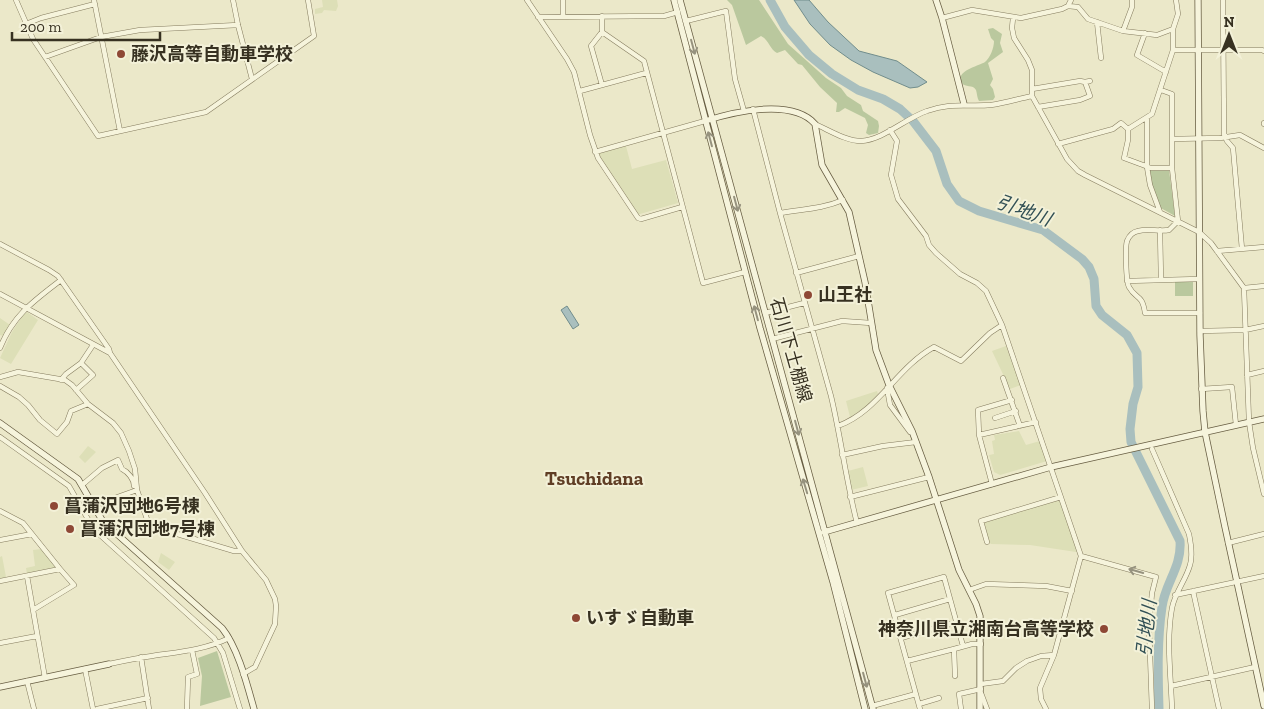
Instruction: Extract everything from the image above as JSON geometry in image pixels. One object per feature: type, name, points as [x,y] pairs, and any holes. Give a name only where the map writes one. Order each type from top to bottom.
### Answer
[{"type":"street","points":[[16,0],[33,39],[98,136],[206,112],[314,36],[308,0]]},
{"type":"street","points":[[233,0],[252,79]]},
{"type":"street","points":[[527,0],[574,72],[595,152],[601,164],[638,218],[682,207]]},
{"type":"street","points":[[563,0],[564,16]]},
{"type":"street","name":"石川下土棚線","points":[[674,0],[763,341],[822,532],[872,708]]},
{"type":"street","name":"石川下土棚線","points":[[680,0],[772,339],[865,709]]},
{"type":"street","points":[[936,0],[964,104]]},
{"type":"street","points":[[942,18],[972,10],[1022,18],[1062,10],[1068,6],[1071,0]]},
{"type":"street","points":[[1123,31],[1132,7],[1132,0]]},
{"type":"street","points":[[1128,129],[1147,119],[1152,114],[1161,90],[1173,50],[1174,29],[1178,14],[1176,0]]},
{"type":"street","points":[[1198,0],[1199,279],[1201,389],[1205,432],[1264,706]]},
{"type":"street","points":[[1223,0],[1225,138],[1233,148],[1242,249]]},
{"type":"street","points":[[26,24],[95,2],[120,131]]},
{"type":"street","points":[[1068,6],[1078,7],[1088,18],[1123,31],[1157,34],[1174,29]]},
{"type":"street","points":[[686,21],[726,11],[735,79],[744,111]]},
{"type":"street","points":[[538,17],[664,16],[678,12]]},
{"type":"street","points":[[602,16],[602,32],[592,46],[602,85]]},
{"type":"street","points":[[1013,18],[1014,38],[1032,70],[1032,96],[1067,159],[1078,170],[1199,232],[1212,243],[1244,288],[1250,422],[1257,466],[1264,494]]},
{"type":"street","points":[[1096,22],[1101,58]]},
{"type":"street","points":[[45,57],[101,37],[140,30],[238,26]]},
{"type":"street","points":[[602,32],[644,62],[703,283],[745,272]]},
{"type":"street","points":[[1145,33],[1137,55],[1166,72]]},
{"type":"street","points":[[1173,50],[1262,50],[1264,52]]},
{"type":"street","points":[[580,92],[646,73]]},
{"type":"street","points":[[1032,89],[1080,81],[1088,82],[1090,96],[1080,100],[1038,107]]},
{"type":"street","points":[[1161,90],[1172,94],[1172,168],[1178,221]]},
{"type":"street","points":[[595,152],[713,118],[753,109],[767,108],[800,114],[815,124],[846,138],[857,140],[871,138],[939,107],[964,104],[993,105],[1032,96]]},
{"type":"street","points":[[753,109],[838,426],[850,497],[857,523]]},
{"type":"street","points":[[1147,119],[1147,167],[1150,185],[1160,212]]},
{"type":"street","points":[[1058,144],[1113,129],[1121,123],[1128,129],[1128,140],[1124,158],[1147,167],[1172,168]]},
{"type":"street","points":[[815,124],[822,165],[849,212],[865,282],[876,350],[888,386],[915,439],[930,477],[958,570],[980,616],[980,709]]},
{"type":"street","points":[[890,130],[898,141],[891,175],[898,199],[926,236],[929,245],[936,253],[960,274],[977,283],[986,291],[1002,325],[1081,556],[1054,655],[1040,688],[1041,699],[1046,709]]},
{"type":"street","points":[[1172,139],[1225,138],[1233,135],[1240,136],[1264,148]]},
{"type":"street","points":[[780,213],[824,207],[843,200]]},
{"type":"street","points":[[1178,221],[1169,230],[1144,230],[1131,234],[1127,242],[1127,281],[1130,288],[1143,302],[1145,313],[1200,313]]},
{"type":"street","points":[[1160,230],[1161,280]]},
{"type":"street","points":[[0,244],[49,270],[61,280],[242,551],[266,580],[276,606],[275,624],[257,663],[252,670],[243,674]]},
{"type":"street","points":[[1217,251],[1264,247]]},
{"type":"street","points":[[796,273],[859,256]]},
{"type":"street","points":[[1127,281],[1199,279]]},
{"type":"street","points":[[0,348],[4,336],[25,308],[61,280]]},
{"type":"street","points":[[1244,288],[1264,286]]},
{"type":"street","points":[[0,294],[110,354]]},
{"type":"street","points":[[765,313],[804,302]]},
{"type":"street","points":[[763,341],[842,321],[871,323]]},
{"type":"street","points":[[838,426],[868,408],[908,364],[922,354],[934,347],[962,361],[990,333],[1002,325]]},
{"type":"street","points":[[1200,331],[1245,330],[1264,326]]},
{"type":"street","points":[[61,380],[81,363],[93,344]]},
{"type":"street","points":[[76,390],[93,375],[81,363]]},
{"type":"street","points":[[1247,374],[1264,371]]},
{"type":"street","points":[[0,377],[18,372],[65,380],[88,404],[113,423],[121,433],[135,469],[136,490]]},
{"type":"street","points":[[1003,378],[1020,426]]},
{"type":"street","points":[[0,386],[28,405],[40,420],[57,434],[71,412],[88,404]]},
{"type":"street","points":[[1201,389],[1232,386],[1236,425]]},
{"type":"street","points":[[992,484],[979,435],[978,410],[1012,400]]},
{"type":"street","points":[[996,418],[1016,411]]},
{"type":"street","points":[[822,532],[1051,467],[1152,447],[1205,432],[1264,419]]},
{"type":"street","points":[[979,435],[1036,422]]},
{"type":"street","points":[[0,423],[73,475],[82,485],[96,511],[109,528],[216,623],[229,638],[254,709]]},
{"type":"street","points":[[0,436],[69,486],[93,528],[204,628],[218,643],[240,709]]},
{"type":"street","points":[[842,455],[915,439]]},
{"type":"street","points":[[1152,447],[1189,534],[1192,549],[1191,565],[1175,595],[1172,610],[1169,664],[1172,709]]},
{"type":"street","points":[[82,485],[102,468],[118,460],[122,469],[126,471],[134,482],[148,522],[154,527],[234,551],[242,551]]},
{"type":"street","points":[[1257,466],[1264,465]]},
{"type":"street","points":[[850,497],[930,477]]},
{"type":"street","points":[[96,511],[99,509],[98,504],[136,490]]},
{"type":"street","points":[[987,542],[981,521],[1061,497]]},
{"type":"street","points":[[0,511],[22,523],[74,585],[33,610]]},
{"type":"street","points":[[0,540],[32,534]]},
{"type":"street","points":[[1228,543],[1264,534]]},
{"type":"street","points":[[1081,556],[1156,577],[1152,593],[1149,626],[1152,709]]},
{"type":"street","points":[[0,581],[60,569]]},
{"type":"street","points":[[27,576],[45,678]]},
{"type":"street","points":[[1175,595],[1264,576]]},
{"type":"street","points":[[939,698],[920,707],[888,593],[944,577],[964,646]]},
{"type":"street","points":[[969,590],[986,584],[1046,586],[1072,590]]},
{"type":"street","points":[[1193,591],[1219,709]]},
{"type":"street","points":[[895,615],[950,599]]},
{"type":"street","points":[[901,638],[957,622]]},
{"type":"street","points":[[0,643],[37,636]]},
{"type":"street","points":[[0,687],[142,657],[192,650],[229,638]]},
{"type":"street","points":[[908,661],[964,646],[981,644]]},
{"type":"street","points":[[954,649],[955,676]]},
{"type":"street","points":[[187,709],[188,677],[197,674],[192,650]]},
{"type":"street","points":[[961,709],[959,694],[1003,681],[1016,668],[1027,661],[1041,656],[1054,655]]},
{"type":"street","points":[[142,657],[149,709]]},
{"type":"street","points":[[1171,686],[1255,667]]},
{"type":"street","points":[[85,669],[95,709],[148,698]]},
{"type":"street","points":[[27,681],[34,709]]},
{"type":"street","points":[[981,688],[987,709]]},
{"type":"street","points":[[872,708],[916,694]]},
{"type":"green space","points":[[322,0],[337,0],[338,6],[336,11],[324,10],[322,13],[315,14],[315,9],[323,7]]},
{"type":"green space","points":[[727,0],[759,0],[788,44],[826,78],[841,88],[847,96],[861,105],[863,111],[878,121],[878,133],[869,135],[866,133],[868,125],[865,118],[845,108],[836,112],[837,103],[820,87],[802,65],[798,64],[785,50],[777,53],[761,36],[746,45],[732,5]]},
{"type":"green space","points":[[993,28],[1002,34],[1000,43],[1003,52],[988,63],[993,79],[990,85],[995,97],[993,100],[979,101],[975,88],[963,84],[960,79],[964,72],[985,62],[989,58],[994,41],[988,29]]},
{"type":"green space","points":[[626,146],[632,169],[666,160],[678,203],[637,214],[603,164],[599,153]]},
{"type":"green space","points":[[1149,170],[1169,170],[1175,216],[1159,207],[1153,192]]},
{"type":"green space","points":[[1175,282],[1193,282],[1193,296],[1175,296]]},
{"type":"green space","points":[[27,312],[38,320],[11,364],[0,358],[12,332]]},
{"type":"green space","points":[[0,318],[10,325],[3,336],[0,335]]},
{"type":"green space","points":[[1006,346],[1021,385],[1010,389],[992,351]]},
{"type":"green space","points":[[877,391],[878,394],[866,407],[850,417],[846,401]]},
{"type":"green space","points":[[1019,431],[1026,445],[1040,441],[1047,461],[1000,475],[994,472],[989,455],[994,454],[992,441],[995,440],[994,435]]},
{"type":"green space","points":[[88,446],[96,452],[85,463],[79,457]]},
{"type":"green space","points":[[863,467],[868,486],[851,490],[848,471]]},
{"type":"green space","points":[[1061,501],[1078,550],[1076,552],[1030,545],[991,544],[989,542],[984,522]]},
{"type":"green space","points":[[41,549],[55,566],[54,568],[27,574],[26,568],[35,566],[33,550]]},
{"type":"green space","points":[[161,553],[175,562],[169,570],[158,562]]},
{"type":"green space","points":[[2,556],[6,577],[0,579],[0,557]]},
{"type":"green space","points":[[217,651],[231,697],[200,706],[202,676],[198,658]]},
{"type":"shaded area","points":[[794,0],[809,0],[828,22],[859,51],[897,61],[927,82],[918,87],[910,88],[851,60],[830,45],[810,24]]},
{"type":"shaded area","points":[[567,306],[579,325],[573,329],[561,310]]},
{"type":"waterway","name":"引地川","points":[[770,0],[785,27],[809,55],[832,74],[858,90],[883,99],[900,109],[913,121],[936,151],[947,184],[959,201],[979,211],[1043,230],[1082,259],[1089,267],[1094,279],[1096,306],[1102,315],[1127,335],[1137,353],[1138,387],[1133,404],[1130,429],[1131,442],[1180,541],[1176,567],[1166,590],[1160,620],[1158,658],[1159,709]]},
{"type":"place","name":"藤沢高等自動車学校","points":[[121,54]]},
{"type":"place","name":"山王社","points":[[808,295]]},
{"type":"place","name":"菖蒲沢団地6号棟","points":[[54,506]]},
{"type":"place","name":"菖蒲沢団地7号棟","points":[[70,529]]},
{"type":"place","name":"いすゞ自動車","points":[[576,618]]},
{"type":"place","name":"神奈川県立湘南台高等学校","points":[[1104,629]]},
{"type":"district","name":"Tsuchidana","points":[[594,478]]}]
